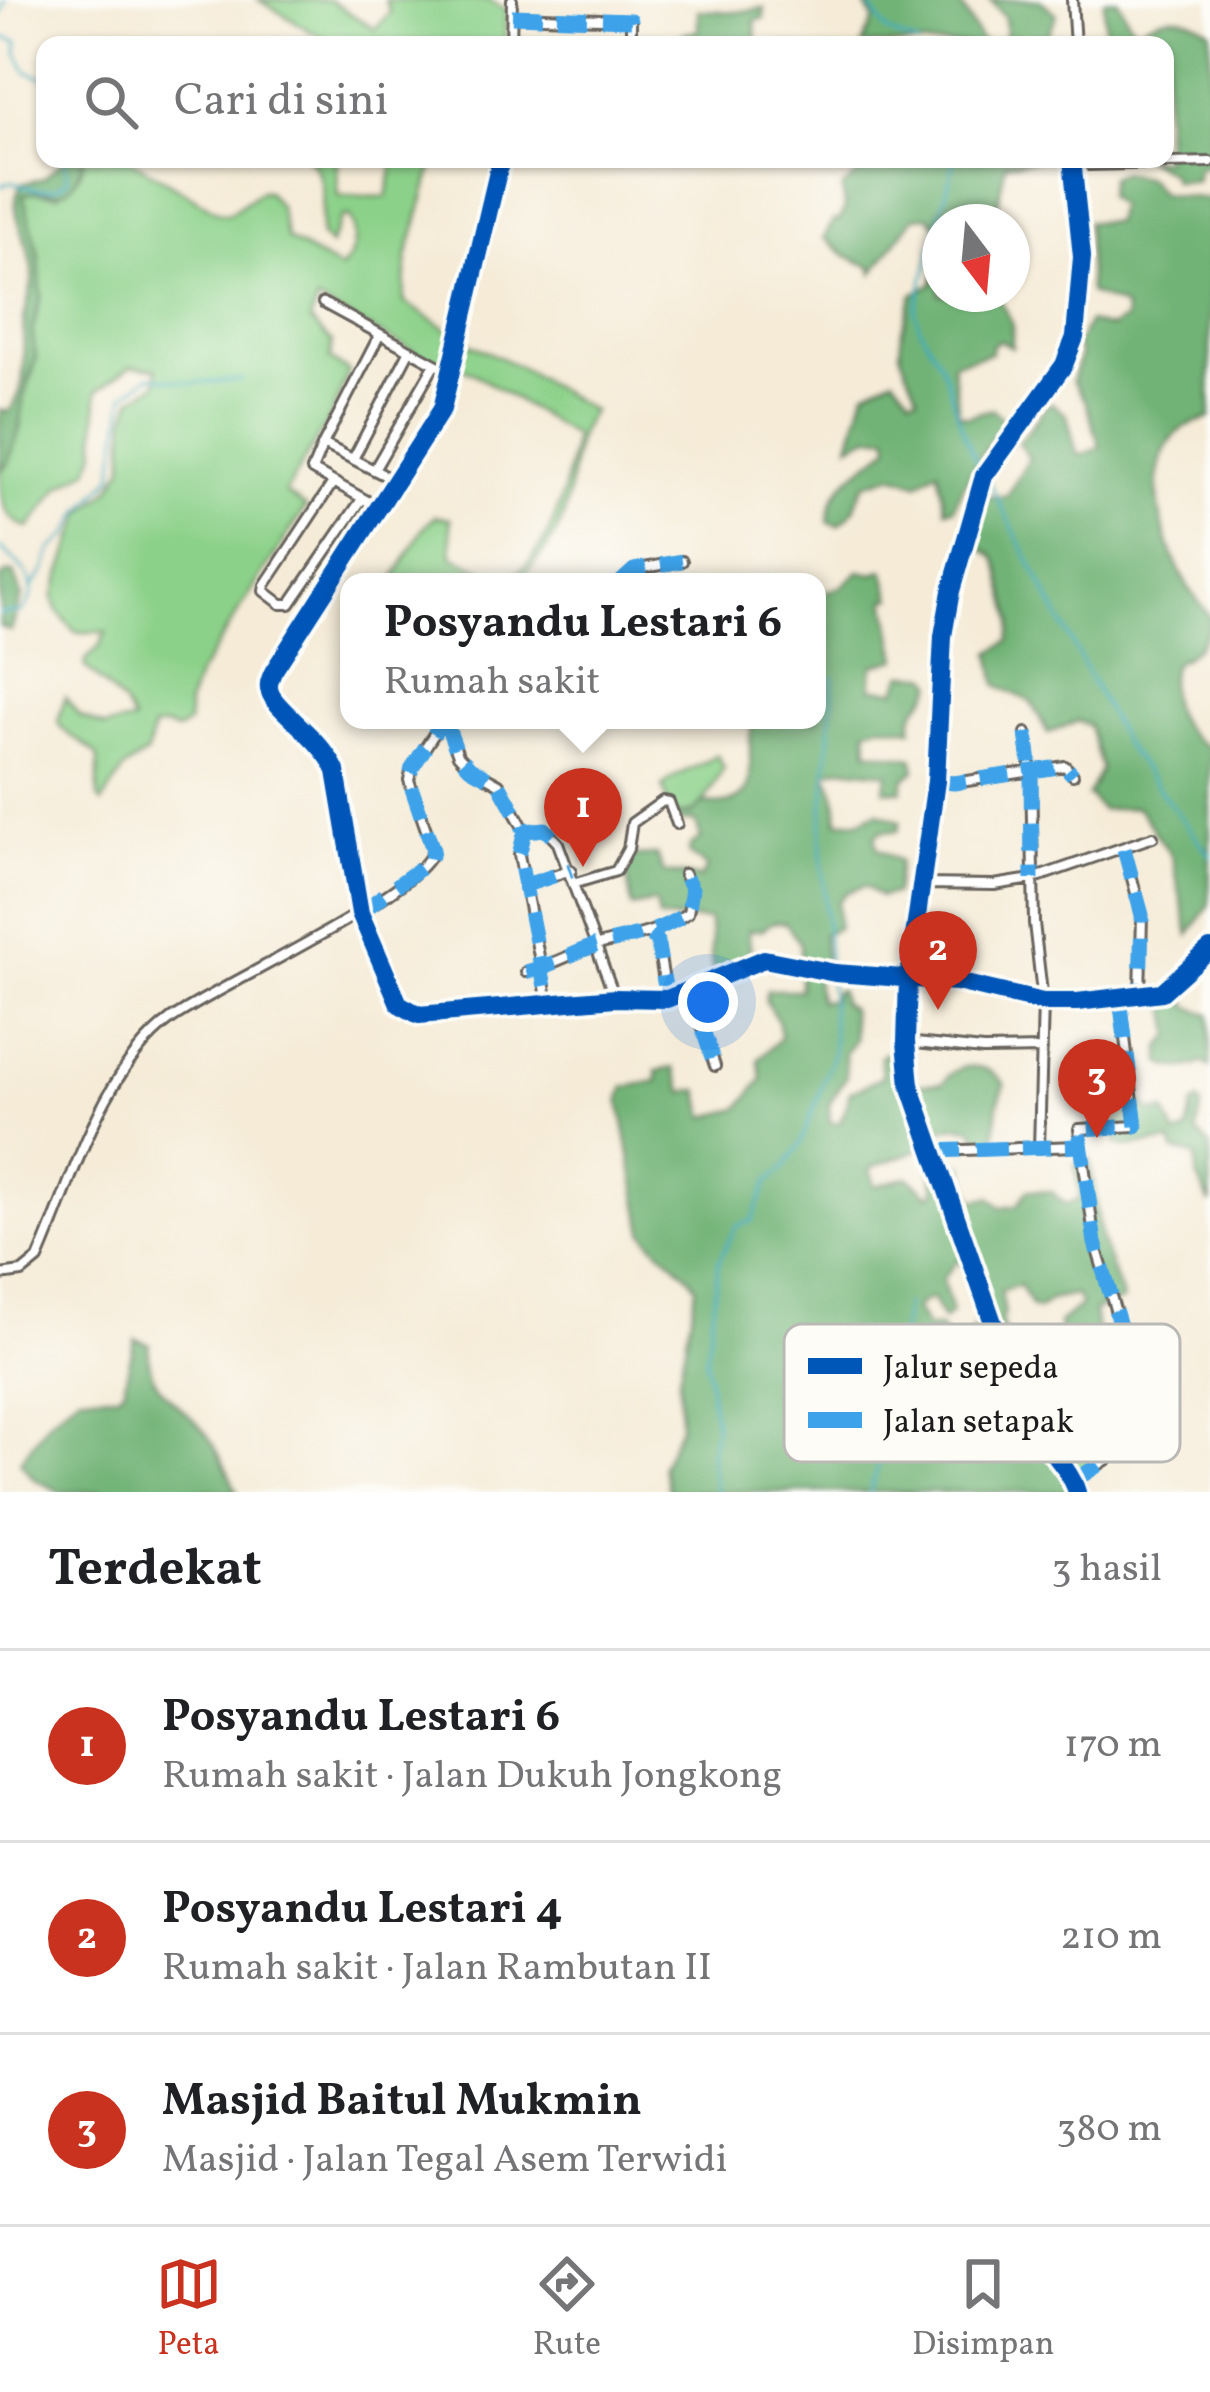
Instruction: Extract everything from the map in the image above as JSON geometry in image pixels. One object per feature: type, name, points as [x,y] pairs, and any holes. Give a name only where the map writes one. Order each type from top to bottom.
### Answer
[{"type":"street","points":[[511,36],[512,0]]},
{"type":"street","points":[[1072,0],[1074,36]]},
{"type":"street","points":[[512,16],[631,20],[631,36]]},
{"type":"street","points":[[1174,163],[1210,162]]},
{"type":"street","points":[[499,168],[442,409],[269,684],[273,699],[311,733],[336,771],[360,913],[399,1004],[418,1015],[615,998],[667,999],[764,959],[835,974],[957,982],[1043,1002],[1120,998],[1168,989],[1210,949]]},
{"type":"street","points":[[996,1324],[910,1085],[908,980],[936,781],[943,636],[951,590],[986,473],[1064,364],[1075,338],[1082,257],[1073,168]]},
{"type":"street","points":[[323,303],[452,373]]},
{"type":"street","points":[[380,334],[312,470],[380,508]]},
{"type":"street","points":[[353,459],[410,350]]},
{"type":"street","points":[[323,444],[378,472],[435,364]]},
{"type":"street","points":[[332,484],[265,585],[264,591],[281,604],[290,604],[362,499]]},
{"type":"street","points":[[631,573],[682,561]]},
{"type":"street","points":[[0,1275],[22,1272],[38,1258],[107,1099],[133,1052],[173,1018],[360,913],[431,860],[433,850],[409,780],[438,729]]},
{"type":"street","points":[[448,729],[458,755],[470,768],[499,784],[525,831],[519,855],[549,1006]]},
{"type":"street","points":[[1026,733],[1043,1002],[1039,1148]]},
{"type":"street","points":[[936,781],[954,783],[1065,766],[1073,775]]},
{"type":"street","points":[[576,883],[616,872],[628,849],[632,823],[664,801],[669,802],[677,824]]},
{"type":"street","points":[[525,831],[550,832],[571,870],[615,998]]},
{"type":"street","points":[[922,884],[994,885],[1032,878],[1153,836]]},
{"type":"street","points":[[1124,849],[1142,915],[1140,996]]},
{"type":"street","points":[[526,884],[571,870]]},
{"type":"street","points":[[526,972],[597,945],[650,935],[690,910],[692,889],[684,874]]},
{"type":"street","points":[[650,935],[658,940],[667,999]]},
{"type":"street","points":[[701,986],[699,1018],[715,1066]]},
{"type":"street","points":[[1118,1324],[1095,1243],[1080,1147],[1081,1128],[1133,1128],[1137,1124],[1120,998]]},
{"type":"street","points":[[906,1042],[983,1050],[1042,1049]]},
{"type":"street","points":[[931,1151],[1080,1147]]},
{"type":"street","points":[[1056,1462],[1075,1486],[1106,1462]]},
{"type":"green space","points":[[259,0],[329,0],[375,29],[390,12],[385,0],[487,0],[506,9],[505,36],[319,36]]},
{"type":"green space","points":[[862,0],[958,0],[978,36],[866,36],[874,20]]},
{"type":"green space","points":[[990,0],[1040,0],[1057,14],[1047,36],[1005,36],[1005,18]]},
{"type":"green space","points":[[1104,0],[1118,0],[1132,26],[1139,29],[1157,19],[1175,17],[1210,30],[1210,165],[1198,167],[1195,181],[1173,181],[1162,168],[1174,168],[1174,36],[1106,36]]},
{"type":"green space","points":[[764,8],[764,18],[755,21],[756,36],[682,36],[698,31],[698,10]]},
{"type":"green space","points":[[55,168],[81,168],[66,190],[23,195],[39,256],[41,297],[32,331],[36,358],[19,431],[8,463],[0,471],[0,410],[8,412],[20,392],[32,280],[17,194],[22,184],[44,178]]},
{"type":"green space","points":[[82,168],[144,168],[229,214],[267,191],[279,206],[287,239],[340,269],[352,251],[354,230],[348,216],[341,218],[330,245],[321,236],[323,195],[316,168],[337,168],[338,196],[387,197],[392,168],[432,168],[407,257],[404,302],[592,411],[575,450],[562,520],[526,573],[517,573],[538,551],[556,516],[574,436],[473,373],[462,368],[458,374],[317,301],[310,321],[332,342],[330,359],[349,372],[331,415],[285,493],[306,507],[198,675],[188,703],[188,723],[177,731],[153,728],[147,753],[124,769],[102,803],[98,758],[58,722],[65,697],[79,716],[105,727],[133,722],[124,705],[86,667],[85,661],[106,632],[75,632],[53,597],[83,513],[110,489],[124,466],[126,417],[133,398],[157,384],[157,368],[131,366],[97,391],[96,451],[89,470],[60,487],[29,528],[8,512],[0,481],[21,425],[23,399],[33,373],[32,331],[41,297],[39,256],[23,195],[58,195]]},
{"type":"green space","points":[[861,168],[1004,168],[998,204],[922,204],[922,216],[914,217],[873,273],[872,267],[846,256],[824,238],[845,208],[842,188]]},
{"type":"green space","points":[[1122,172],[1148,178],[1161,194],[1210,199],[1210,418],[1183,428],[1169,443],[1158,483],[1170,549],[1210,618],[1198,645],[1174,663],[1170,689],[1181,724],[1210,748],[1209,906],[1189,935],[1172,857],[1141,812],[1136,807],[1101,810],[1088,795],[1101,769],[1089,726],[1078,721],[1048,733],[1031,702],[997,685],[991,653],[1009,641],[1011,613],[998,563],[970,544],[981,492],[989,497],[1007,496],[1029,458],[1019,443],[1046,406],[1052,403],[1067,415],[1077,454],[1100,447],[1085,400],[1072,381],[1080,356],[1076,344],[1089,322],[1110,328],[1126,319],[1124,307],[1089,293],[1087,222],[1114,222],[1118,205],[1107,196],[1110,177]]},
{"type":"green space","points":[[922,289],[922,312],[1006,312],[1012,323],[1012,347],[999,340],[991,346],[991,353],[952,363],[959,414],[992,409],[1005,421],[954,508],[946,509],[938,470],[918,483],[893,475],[865,484],[846,519],[839,525],[828,522],[842,486],[890,446],[889,436],[870,436],[850,445],[865,391],[894,377],[911,397],[918,396],[900,353],[913,294]]},
{"type":"green space","points":[[435,516],[450,518],[452,556],[490,573],[397,573]]},
{"type":"green space","points":[[884,570],[892,598],[886,599],[898,659],[873,665],[871,688],[896,690],[903,674],[928,675],[934,682],[914,714],[912,729],[881,725],[867,729],[868,751],[913,758],[915,770],[905,778],[902,791],[884,790],[888,773],[840,768],[827,772],[838,821],[859,821],[877,812],[901,821],[898,831],[881,831],[875,836],[877,848],[899,861],[895,894],[880,897],[865,886],[847,892],[838,901],[838,928],[823,934],[825,972],[816,979],[819,1001],[832,1000],[840,990],[842,1003],[851,1009],[854,1040],[845,1054],[846,1077],[829,1104],[830,1123],[840,1123],[850,1092],[882,1077],[880,1056],[886,1053],[898,1058],[905,1085],[943,1083],[966,1067],[991,1072],[1005,1085],[998,1103],[995,1140],[978,1142],[969,1127],[941,1130],[932,1135],[933,1144],[870,1168],[875,1186],[908,1177],[929,1195],[935,1191],[931,1163],[947,1160],[964,1166],[973,1200],[991,1197],[1001,1207],[1018,1205],[1028,1190],[1052,1192],[1065,1204],[1080,1199],[1075,1164],[1090,1159],[1101,1239],[1123,1300],[1094,1311],[1096,1324],[1059,1324],[1081,1305],[1076,1295],[1050,1300],[1038,1309],[1019,1285],[1001,1291],[1002,1324],[977,1324],[976,1289],[959,1259],[942,1279],[952,1312],[943,1320],[932,1298],[916,1310],[925,1324],[784,1324],[784,1462],[1073,1462],[1076,1472],[1066,1481],[1069,1492],[669,1492],[662,1466],[680,1426],[679,1377],[696,1287],[644,1232],[620,1100],[625,1087],[658,1081],[657,1071],[674,1068],[684,1092],[699,1090],[706,1117],[739,1109],[762,1079],[758,1060],[780,1038],[779,1023],[765,1001],[767,990],[800,990],[800,944],[786,923],[748,930],[751,952],[714,972],[708,920],[659,919],[655,902],[632,907],[627,877],[631,856],[657,855],[663,872],[701,878],[707,867],[689,854],[690,846],[701,839],[696,822],[678,821],[676,815],[691,814],[703,803],[740,798],[750,776],[752,729],[826,729],[826,592],[841,587],[859,571]]},
{"type":"green space","points":[[14,573],[22,596],[11,631],[0,627],[0,579]]},
{"type":"green space","points":[[717,755],[724,768],[700,809],[671,814],[663,787]]},
{"type":"green space","points":[[1179,983],[1189,1007],[1210,1014],[1210,1068],[1203,1062],[1181,1068],[1161,1062],[1161,1047],[1172,1035],[1166,997]]},
{"type":"green space","points":[[1198,1101],[1202,1106],[1196,1132],[1210,1146],[1210,1204],[1197,1176],[1196,1156],[1174,1151],[1171,1142],[1116,1144],[1115,1111],[1144,1102],[1151,1112],[1165,1111],[1176,1136],[1187,1131]]},
{"type":"green space","points":[[135,1339],[150,1344],[152,1375],[210,1439],[237,1492],[61,1492],[34,1479],[20,1461],[50,1419],[79,1395],[118,1394],[123,1389]]},
{"type":"green space","points":[[1072,1462],[1091,1462],[1076,1472]]},
{"type":"waterway","points":[[0,17],[5,0]]},
{"type":"waterway","points":[[865,0],[888,32],[897,36]]},
{"type":"waterway","points":[[0,36],[18,42],[17,53],[27,72],[36,75]]},
{"type":"waterway","points":[[0,186],[12,182],[34,189],[55,188],[68,179],[66,168]]},
{"type":"waterway","points":[[953,168],[915,312],[983,472]]},
{"type":"waterway","points":[[33,586],[51,550],[113,476],[125,395],[149,376],[192,383],[243,380]]},
{"type":"waterway","points":[[988,480],[1124,744],[1210,855]]},
{"type":"waterway","points":[[0,548],[28,577],[32,593],[22,612],[0,614]]},
{"type":"waterway","points":[[716,1492],[710,1453],[715,1427],[706,1359],[719,1260],[736,1226],[752,1221],[768,1182],[801,1143],[834,1053],[821,839],[834,677]]},
{"type":"waterway","points":[[902,1324],[906,1304]]},
{"type":"waterway","points":[[870,1492],[879,1462]]},
{"type":"marked path","points":[[512,16],[631,20],[631,36]]},
{"type":"marked path","points":[[631,573],[682,561]]},
{"type":"marked path","points":[[360,913],[431,860],[433,850],[409,780],[437,729]]},
{"type":"marked path","points":[[448,729],[458,755],[470,768],[499,784],[525,831],[519,855],[549,1007]]},
{"type":"marked path","points":[[1026,733],[1032,879]]},
{"type":"marked path","points":[[936,781],[954,783],[1065,766],[1073,775]]},
{"type":"marked path","points":[[525,831],[545,829],[558,843]]},
{"type":"marked path","points":[[1124,849],[1142,915],[1140,996]]},
{"type":"marked path","points":[[526,885],[571,870]]},
{"type":"marked path","points":[[526,972],[653,930],[688,913],[692,889],[684,874]]},
{"type":"marked path","points":[[650,935],[657,940],[667,999]]},
{"type":"marked path","points":[[701,986],[699,1018],[715,1066]]},
{"type":"marked path","points":[[1119,1324],[1095,1243],[1079,1129],[1136,1126],[1120,998]]},
{"type":"marked path","points":[[931,1151],[1080,1146]]},
{"type":"marked path","points":[[1074,1481],[1103,1462]]},
{"type":"cycle path","points":[[499,168],[442,409],[269,684],[274,699],[321,748],[336,771],[360,913],[399,1004],[419,1015],[615,998],[667,999],[764,959],[835,973],[957,982],[1043,1002],[1077,1002],[1162,992],[1210,949]]},
{"type":"cycle path","points":[[994,1324],[910,1085],[908,980],[936,781],[943,636],[951,591],[984,476],[1064,365],[1075,337],[1082,257],[1073,168]]},
{"type":"cycle path","points":[[1060,1462],[1077,1492]]},
{"type":"place","name":"Posyandu Lestari 6","points":[[583,867]]},
{"type":"place","name":"Posyandu Lestari 4","points":[[938,1010]]},
{"type":"place","name":"Masjid Baitul Mukmin","points":[[1097,1138]]}]
